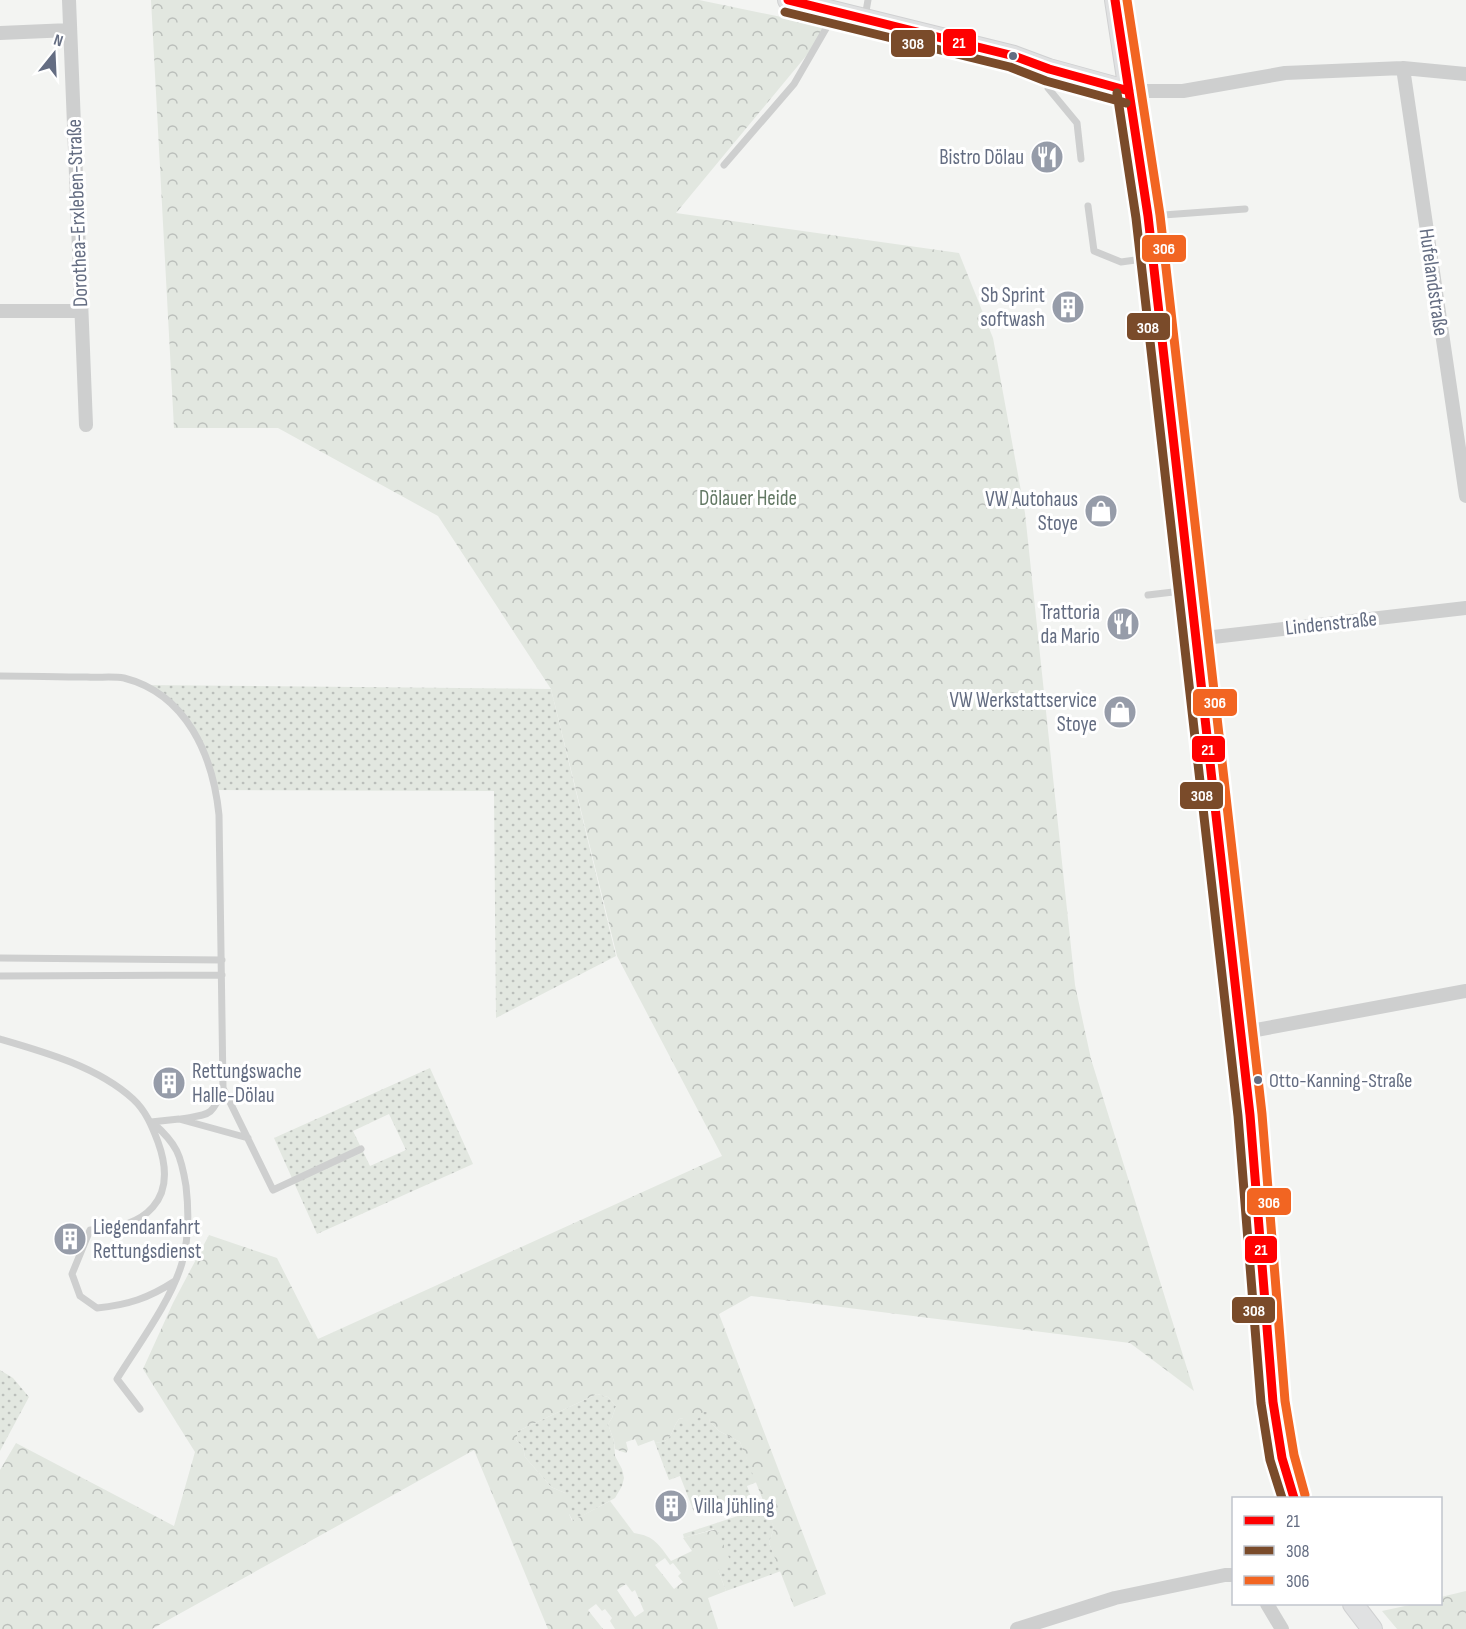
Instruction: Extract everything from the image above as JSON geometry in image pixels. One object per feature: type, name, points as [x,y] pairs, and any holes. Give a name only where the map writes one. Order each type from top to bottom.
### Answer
[{"type":"main road","points":[[788,0],[836,12],[866,10],[1049,69],[1128,91]]},
{"type":"main road","points":[[1114,0],[1148,216],[1196,639],[1251,1127],[1273,1402],[1282,1458],[1294,1497]]},
{"type":"main road","points":[[1354,1605],[1372,1629]]},
{"type":"street","name":"Dorothea-Erxleben-Straße","points":[[69,0],[86,425]]},
{"type":"street","points":[[0,33],[70,30]]},
{"type":"street","points":[[1128,91],[1183,92],[1284,73],[1403,68],[1466,74]]},
{"type":"street","name":"Hufelandstraße","points":[[1403,68],[1466,496]]},
{"type":"street","points":[[0,311],[81,311]]},
{"type":"street","name":"Lindenstraße","points":[[1196,639],[1466,608]]},
{"type":"street","points":[[1240,1033],[1466,991]]},
{"type":"street","points":[[1017,1629],[1115,1598],[1232,1575]]},
{"type":"street","points":[[1268,1605],[1282,1629]]},
{"type":"lane","points":[[724,165],[794,84],[836,12]]},
{"type":"lane","points":[[1049,69],[1048,88],[1077,123],[1081,159]]},
{"type":"lane","points":[[1088,206],[1094,251],[1121,262],[1152,258]]},
{"type":"lane","points":[[1148,216],[1245,209]]},
{"type":"lane","points":[[1148,595],[1190,590]]},
{"type":"lane","points":[[0,676],[122,678],[143,685],[163,698],[190,725],[209,762],[216,790],[221,864],[223,1088],[215,1108],[209,1114],[151,1122]]},
{"type":"lane","points":[[0,958],[222,960]]},
{"type":"lane","points":[[0,976],[222,975]]},
{"type":"lane","points":[[0,1039],[82,1068],[131,1097],[151,1122],[163,1155],[166,1172],[163,1189],[149,1211],[127,1225],[112,1229],[90,1230],[72,1274],[80,1296],[97,1308],[122,1306],[159,1291],[175,1281]]},
{"type":"lane","points":[[223,1088],[273,1190],[361,1149]]},
{"type":"lane","points":[[179,1119],[248,1138]]},
{"type":"lane","points":[[140,1408],[117,1379],[160,1310],[175,1281],[182,1264],[189,1219],[185,1180],[175,1145],[170,1137],[151,1122]]},
{"type":"green space","name":"Dölauer Heide","points":[[151,0],[699,0],[830,27],[676,213],[959,253],[993,338],[1025,513],[1075,985],[1091,1059],[1194,1391],[1130,1343],[751,1296],[719,1314],[826,1594],[794,1607],[769,1543],[774,1528],[740,1442],[719,1431],[710,1422],[707,1412],[687,1422],[683,1418],[679,1419],[669,1438],[661,1442],[655,1443],[654,1440],[638,1446],[635,1439],[626,1442],[628,1450],[626,1453],[615,1449],[608,1424],[616,1406],[608,1397],[597,1394],[518,1431],[516,1440],[523,1447],[525,1457],[551,1487],[565,1493],[573,1502],[569,1514],[572,1521],[610,1501],[634,1533],[652,1539],[671,1561],[692,1551],[683,1538],[717,1529],[730,1560],[727,1566],[718,1570],[726,1591],[708,1598],[718,1629],[615,1629],[610,1621],[612,1618],[605,1609],[602,1611],[596,1604],[588,1610],[603,1629],[548,1629],[474,1450],[152,1629],[0,1629],[0,1470],[16,1443],[174,1526],[195,1452],[143,1369],[173,1303],[209,1235],[277,1258],[318,1339],[722,1156],[617,956],[551,689],[438,516],[278,428],[174,428]],"holes":[[[665,1558],[670,1565],[673,1563],[681,1573],[678,1576],[683,1582],[674,1589],[655,1565]],[[626,1584],[632,1592],[635,1590],[644,1611],[635,1617],[617,1590]]]},
{"type":"green space","points":[[143,685],[551,689],[616,956],[496,1018],[494,791],[216,790],[209,762],[177,710]]},
{"type":"green space","points":[[430,1068],[473,1164],[317,1234],[274,1138]],"holes":[[[389,1114],[406,1150],[370,1166],[353,1131]]]},
{"type":"green space","points":[[0,1370],[13,1378],[29,1397],[0,1451]]},
{"type":"green space","points":[[597,1394],[608,1397],[616,1406],[608,1424],[614,1441],[615,1456],[624,1478],[615,1498],[573,1521],[569,1514],[565,1493],[551,1487],[525,1457],[523,1447],[516,1440],[518,1431]]},
{"type":"green space","points":[[708,1412],[710,1422],[719,1431],[740,1442],[757,1482],[747,1486],[751,1497],[707,1511],[705,1508],[694,1512],[680,1476],[669,1480],[655,1443],[669,1438],[679,1419]]},
{"type":"green space","points":[[756,1510],[769,1513],[774,1528],[769,1543],[781,1571],[726,1591],[718,1570],[714,1529],[684,1538],[683,1534]]},
{"type":"green space","points":[[1466,1591],[1466,1629],[1397,1629],[1382,1611],[1409,1605],[1442,1605],[1442,1597]]},
{"type":"transit line","name":"21","points":[[788,0],[1014,56],[1049,69],[1129,91]]},
{"type":"transit line","name":"21","points":[[1115,0],[1148,216],[1250,1115],[1273,1402],[1282,1458],[1294,1497]]},
{"type":"transit line","name":"306","points":[[1127,0],[1160,215],[1262,1114],[1285,1401],[1294,1455],[1305,1495]]},
{"type":"transit line","name":"308","points":[[785,12],[1010,67],[1046,81],[1126,103]]},
{"type":"transit line","name":"308","points":[[1117,93],[1136,218],[1238,1116],[1261,1403],[1270,1460],[1282,1497]]},
{"type":"place","name":"Bistro Dölau","points":[[1047,157]]},
{"type":"place","name":"Sb Sprint softwash","points":[[1068,307]]},
{"type":"place","name":"VW Autohaus Stoye","points":[[1101,511]]},
{"type":"place","name":"Trattoria da Mario","points":[[1123,624]]},
{"type":"place","name":"VW Werkstattservice Stoye","points":[[1120,712]]},
{"type":"place","name":"Otto-Kanning-Straße","points":[[1258,1080]]},
{"type":"place","name":"Rettungswache Halle-Dölau","points":[[169,1083]]},
{"type":"place","name":"Liegendanfahrt Rettungsdienst","points":[[70,1239]]},
{"type":"place","name":"Villa Jühling","points":[[671,1506]]}]
